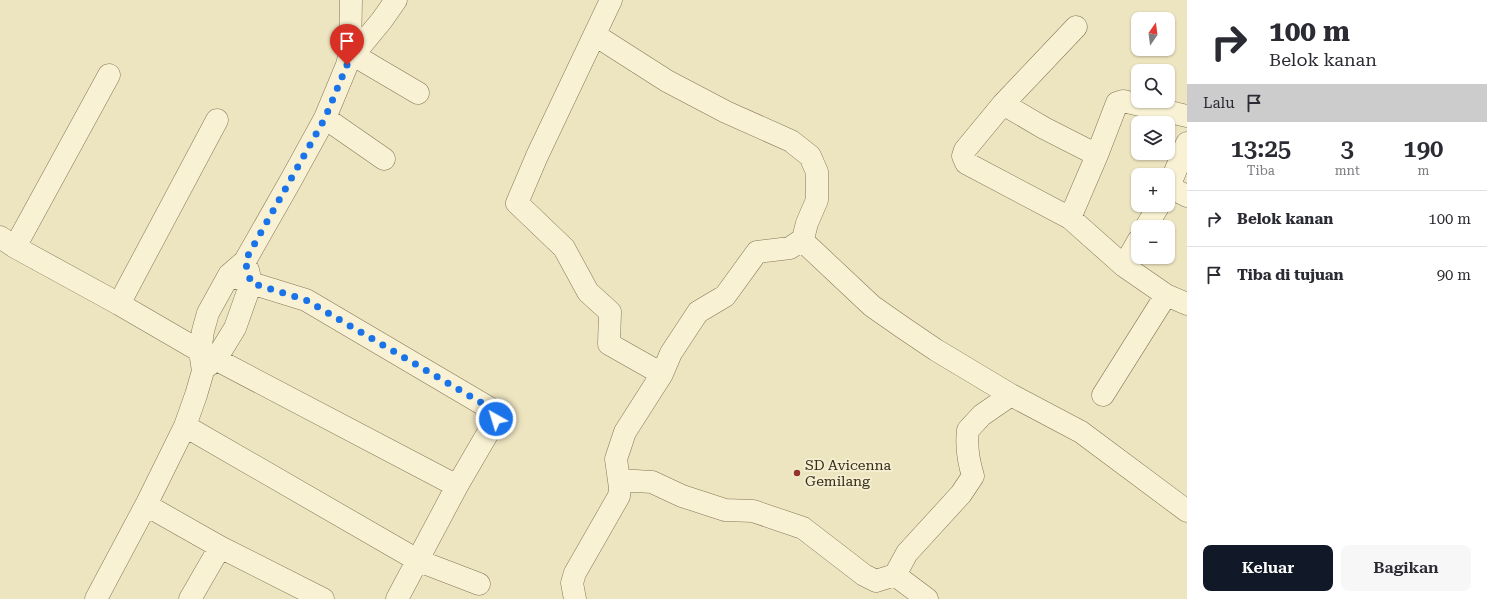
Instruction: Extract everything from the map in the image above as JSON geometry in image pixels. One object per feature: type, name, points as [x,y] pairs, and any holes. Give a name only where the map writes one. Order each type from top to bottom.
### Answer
[{"type":"street","points":[[352,0],[352,53]]},
{"type":"street","points":[[96,599],[146,505],[185,426],[206,360],[203,331],[208,313],[237,268],[325,118],[352,53],[382,20],[396,0]]},
{"type":"street","points":[[611,0],[537,156],[517,203],[564,248],[588,292],[610,312],[609,344],[662,374]]},
{"type":"street","points":[[1076,27],[1003,104],[965,150],[963,156],[966,163],[1070,218],[1124,266],[1166,295],[1187,304]]},
{"type":"street","points":[[575,599],[572,583],[575,573],[619,496],[620,488],[616,460],[625,432],[662,374],[671,353],[698,312],[725,296],[757,252],[790,248],[803,239],[807,223],[817,200],[817,172],[810,156],[792,141],[726,112],[667,81],[595,35]]},
{"type":"street","points":[[352,53],[418,93]]},
{"type":"street","points":[[109,75],[7,242],[119,304],[206,360],[457,486]]},
{"type":"street","points":[[1070,218],[1117,103],[1123,101],[1187,116]]},
{"type":"street","points":[[1003,104],[1044,128],[1097,155]]},
{"type":"street","points":[[325,118],[384,159]]},
{"type":"street","points":[[119,304],[217,120]]},
{"type":"street","points":[[1175,181],[1187,143]]},
{"type":"street","points":[[1151,220],[1157,212]]},
{"type":"street","points":[[803,239],[806,244],[872,306],[936,350],[1011,395],[1081,432],[1187,511]]},
{"type":"street","points":[[1124,266],[1131,254]]},
{"type":"street","points":[[237,268],[251,283],[306,300],[492,409],[496,413],[496,419],[457,486],[419,561],[397,599]]},
{"type":"street","points":[[206,360],[235,328],[251,283]]},
{"type":"street","points":[[1103,395],[1166,295]]},
{"type":"street","points":[[619,480],[652,482],[682,496],[725,510],[753,511],[803,528],[864,575],[876,580],[895,575],[907,553],[961,494],[973,476],[966,445],[968,430],[982,415],[1011,395]]},
{"type":"street","points":[[185,426],[419,561],[479,584]]},
{"type":"street","points":[[146,505],[299,594],[323,599]]},
{"type":"street","points":[[190,599],[220,547]]},
{"type":"street","points":[[895,575],[927,599]]},
{"type":"place","name":"SD Avicenna Gemilang","points":[[797,473]]},
{"type":"route","points":[[347,65],[325,118],[245,261],[251,283],[306,300],[492,409],[496,413],[496,419]]}]
